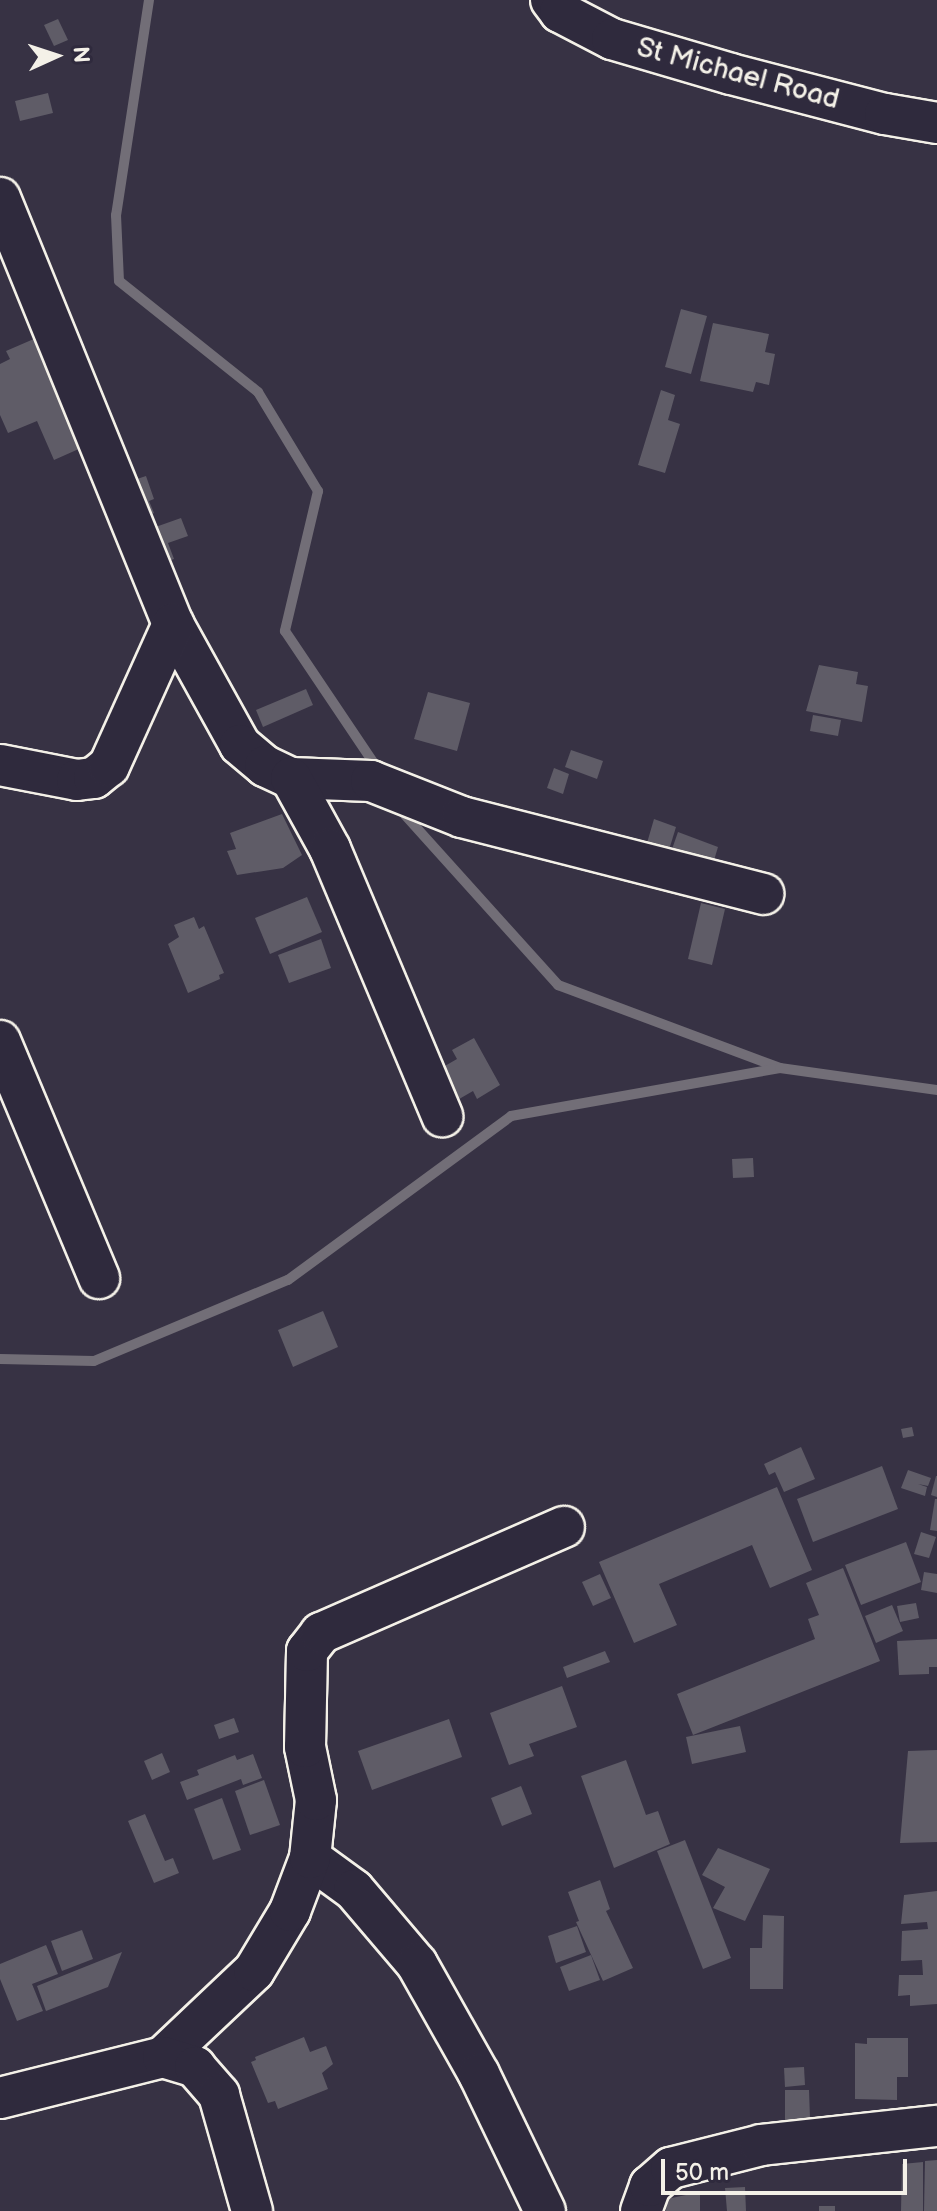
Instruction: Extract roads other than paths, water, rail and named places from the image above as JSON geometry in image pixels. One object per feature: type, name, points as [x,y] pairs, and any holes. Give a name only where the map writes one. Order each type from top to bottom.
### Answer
[{"type":"street","name":"St Michael Road","points":[[551,0],[560,12],[612,39],[885,114],[937,123]]},
{"type":"street","points":[[0,198],[173,624],[240,745],[265,766],[291,778],[371,781],[462,817],[763,894]]},
{"type":"street","points":[[0,765],[77,780],[94,778],[109,766],[173,624]]},
{"type":"street","points":[[291,778],[330,849],[442,1116]]},
{"type":"street","points":[[0,1041],[99,1278]]},
{"type":"street","points":[[0,2098],[163,2057],[254,1971],[290,1911],[310,1858],[316,1800],[305,1747],[307,1651],[321,1633],[564,1527]]},
{"type":"street","points":[[310,1858],[354,1890],[417,1964],[479,2074],[545,2211]]},
{"type":"street","points":[[163,2057],[195,2067],[219,2095],[252,2211]]},
{"type":"street","points":[[641,2211],[650,2186],[671,2168],[761,2145],[937,2126]]},
{"type":"waterway","points":[[149,0],[116,215],[119,281],[258,392],[318,491],[285,631],[377,768]]},
{"type":"waterway","points":[[405,815],[558,985],[780,1068]]},
{"type":"waterway","points":[[0,1359],[94,1361],[288,1280],[511,1116],[780,1068],[937,1090]]}]
